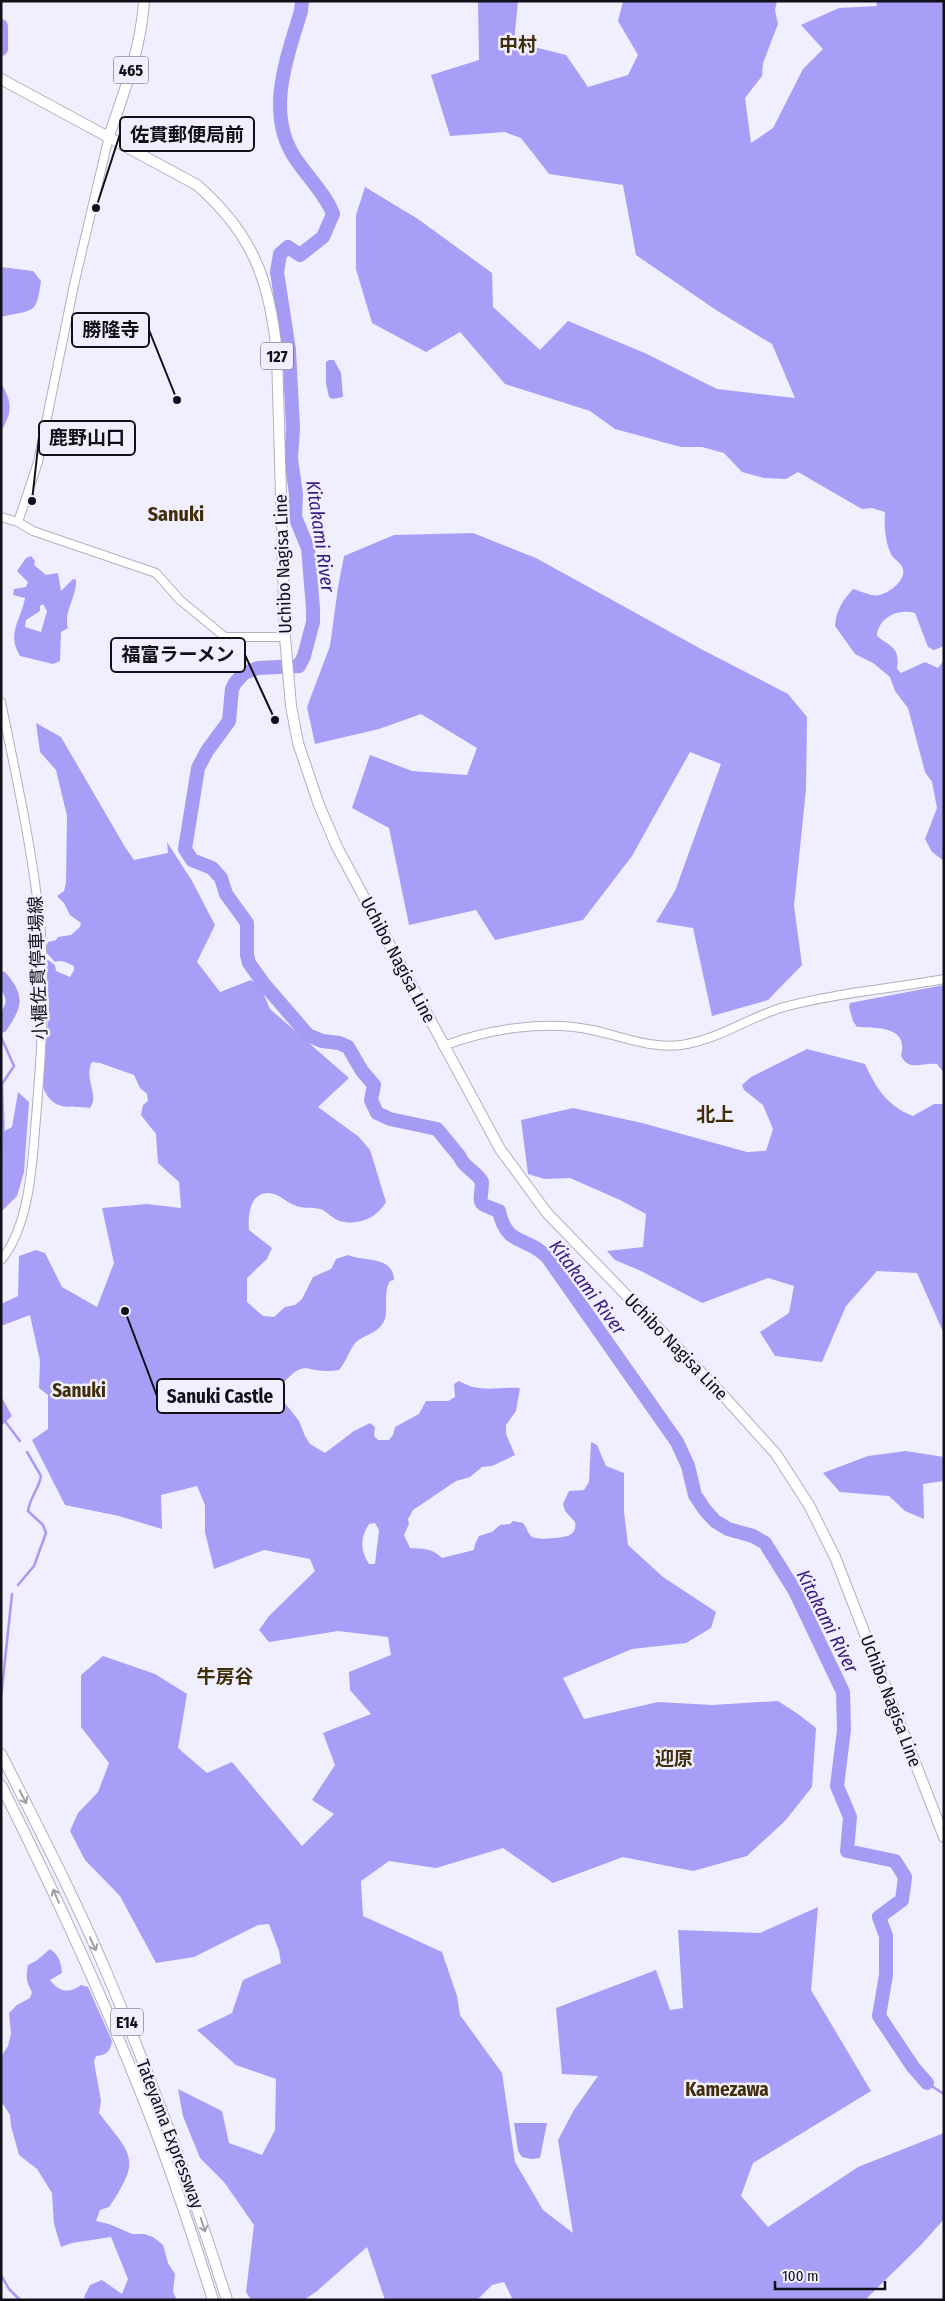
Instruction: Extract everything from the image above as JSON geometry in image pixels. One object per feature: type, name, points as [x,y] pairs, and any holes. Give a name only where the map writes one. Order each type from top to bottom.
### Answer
[{"type":"highway","name":"465","points":[[109,136],[136,54],[142,26],[144,1]]},
{"type":"highway","name":"Uchibo Nagisa Line","points":[[1,79],[187,178],[221,206],[247,244],[265,282],[273,314],[277,354],[285,637],[291,706],[298,743],[319,805],[337,847],[443,1046],[500,1148],[547,1213],[722,1393],[776,1454],[809,1505],[835,1557],[944,1837]]},
{"type":"highway","name":"Tateyama Expressway","points":[[1,1754],[56,1862],[108,1975],[156,2094],[199,2212],[227,2300]]},
{"type":"highway","name":"Tateyama Expressway","points":[[1,1785],[43,1869],[94,1980],[142,2097],[187,2217],[213,2300]]},
{"type":"main road","points":[[18,522],[38,462],[74,285],[109,136]]},
{"type":"main road","points":[[1,517],[18,522],[33,531],[156,573],[180,600],[225,637],[285,637]]},
{"type":"main road","name":"小櫃佐貫停車場線","points":[[1,702],[33,871],[40,923],[44,1005],[32,1170],[26,1200],[14,1239],[1,1260]]},
{"type":"main road","points":[[443,1046],[471,1037],[546,1026],[577,1028],[652,1044],[681,1045],[701,1041],[786,1006],[944,979]]},
{"type":"shaded area","points":[[478,1],[518,1],[514,42],[566,55],[588,87],[628,75],[638,55],[618,21],[623,1],[777,1],[775,10],[778,24],[763,63],[762,76],[745,98],[751,143],[773,128],[803,69],[823,49],[801,25],[839,8],[877,6],[876,1],[944,1],[944,646],[934,650],[928,647],[915,613],[909,612],[896,613],[885,619],[878,629],[877,636],[896,652],[897,669],[901,673],[925,662],[938,668],[944,660],[944,861],[932,852],[925,839],[937,808],[932,782],[925,772],[908,708],[895,691],[890,677],[873,663],[855,654],[835,626],[840,606],[853,589],[870,595],[879,595],[892,589],[900,582],[903,569],[892,556],[887,544],[885,512],[872,508],[862,509],[798,472],[786,479],[764,478],[742,472],[724,453],[702,447],[681,447],[615,429],[590,411],[505,384],[460,332],[426,352],[372,323],[356,269],[356,215],[365,187],[418,219],[492,273],[493,307],[540,350],[568,321],[647,354],[717,389],[795,398],[772,344],[716,310],[636,255],[623,185],[549,174],[521,138],[505,132],[450,136],[431,75],[479,60]]},
{"type":"shaded area","points":[[1,267],[33,271],[41,281],[37,300],[32,309],[1,317]]},
{"type":"shaded area","points":[[334,360],[341,373],[343,397],[332,399],[329,397],[326,384],[326,362]]},
{"type":"shaded area","points":[[1,383],[10,407],[8,418],[1,431]]},
{"type":"shaded area","points":[[473,533],[536,558],[701,649],[788,694],[807,717],[806,789],[794,906],[802,965],[768,1000],[712,1016],[693,928],[656,922],[675,891],[721,764],[690,752],[632,856],[583,920],[495,940],[476,910],[409,925],[389,828],[352,808],[370,755],[412,771],[467,775],[477,748],[421,714],[379,729],[315,744],[307,707],[330,646],[344,556],[394,535]]},
{"type":"shaded area","points":[[31,556],[35,561],[34,565],[46,575],[58,573],[61,591],[73,579],[76,580],[67,616],[68,628],[61,632],[60,661],[53,664],[20,656],[16,648],[14,634],[25,598],[13,595],[14,589],[26,587],[28,582],[17,571],[26,558]],"holes":[[[43,604],[47,611],[41,632],[25,627],[26,620],[40,611],[40,606]]]},
{"type":"shaded area","points":[[36,723],[61,737],[134,860],[168,853],[167,842],[192,881],[215,925],[197,962],[220,992],[251,980],[260,986],[270,1009],[349,1078],[318,1107],[359,1137],[370,1150],[386,1202],[382,1208],[367,1219],[347,1222],[337,1220],[321,1209],[297,1206],[278,1196],[267,1193],[256,1197],[251,1207],[249,1219],[249,1230],[272,1248],[267,1259],[247,1278],[247,1302],[263,1316],[274,1317],[285,1307],[295,1305],[302,1299],[313,1277],[331,1269],[336,1259],[348,1255],[377,1261],[389,1267],[392,1272],[394,1280],[390,1281],[388,1286],[386,1314],[383,1323],[376,1330],[356,1342],[339,1370],[319,1371],[307,1368],[302,1369],[296,1371],[280,1387],[281,1398],[299,1421],[310,1444],[325,1453],[354,1431],[370,1423],[375,1427],[374,1436],[378,1440],[389,1440],[393,1435],[395,1427],[419,1414],[426,1401],[448,1401],[455,1397],[454,1384],[459,1381],[467,1385],[490,1389],[520,1388],[516,1411],[506,1425],[506,1434],[515,1455],[492,1466],[482,1467],[470,1477],[456,1481],[413,1510],[408,1519],[409,1524],[404,1535],[410,1548],[431,1551],[442,1558],[474,1550],[479,1536],[492,1532],[500,1525],[510,1524],[513,1521],[523,1523],[534,1538],[570,1535],[575,1529],[575,1522],[565,1511],[563,1504],[569,1491],[584,1490],[589,1482],[591,1442],[597,1445],[606,1466],[624,1473],[624,1512],[628,1545],[663,1577],[716,1612],[711,1628],[686,1643],[632,1649],[563,1678],[584,1719],[658,1702],[712,1705],[778,1701],[816,1728],[812,1787],[785,1821],[747,1856],[693,1871],[623,1857],[553,1883],[503,1848],[436,1868],[389,1861],[361,1881],[363,1916],[442,1952],[457,1996],[460,2015],[502,2073],[515,2162],[543,2210],[573,2233],[558,2140],[574,2110],[598,2076],[562,2074],[556,2008],[656,1970],[670,2010],[683,2008],[678,1930],[760,1933],[818,1907],[811,1990],[871,2091],[753,2163],[741,2196],[768,2227],[858,2167],[944,2133],[944,2219],[921,2245],[865,2300],[513,2300],[504,2282],[492,2285],[477,2300],[385,2300],[367,2247],[304,2300],[251,2300],[246,2292],[254,2225],[224,2182],[200,2158],[183,2116],[178,2089],[222,2111],[229,2143],[262,2155],[275,2130],[276,2079],[236,2065],[197,2030],[232,2013],[243,1980],[281,1963],[279,1951],[269,1924],[258,1925],[194,1957],[156,1963],[120,1896],[85,1860],[70,1831],[78,1813],[98,1792],[109,1763],[81,1727],[81,1675],[103,1656],[155,1674],[187,1694],[178,1748],[207,1773],[232,1762],[302,1846],[334,1814],[312,1800],[335,1765],[323,1733],[371,1714],[350,1690],[349,1672],[391,1655],[388,1637],[338,1631],[269,1642],[259,1630],[269,1616],[315,1571],[310,1559],[264,1550],[214,1569],[205,1532],[205,1505],[197,1486],[161,1495],[162,1529],[119,1516],[65,1505],[32,1440],[48,1429],[48,1395],[39,1388],[40,1361],[30,1315],[1,1326],[1,1304],[18,1296],[19,1256],[36,1250],[45,1253],[62,1287],[97,1307],[114,1263],[102,1208],[147,1204],[181,1208],[179,1182],[158,1163],[156,1134],[141,1115],[143,1105],[148,1101],[147,1094],[140,1088],[134,1075],[92,1062],[89,1074],[93,1103],[90,1108],[69,1107],[57,1104],[47,1095],[43,1087],[49,1004],[44,969],[45,962],[48,960],[55,965],[56,971],[70,977],[74,970],[74,966],[67,963],[55,962],[45,951],[48,942],[56,940],[58,937],[71,935],[80,927],[81,923],[70,915],[64,903],[57,896],[64,891],[66,883],[67,816],[56,770],[40,752]],"holes":[[[375,1523],[379,1530],[375,1564],[369,1564],[362,1544],[364,1534],[369,1524]]]},
{"type":"shaded area","points":[[944,985],[944,1073],[937,1064],[912,1065],[904,1061],[901,1056],[902,1046],[900,1039],[896,1034],[882,1029],[857,1027],[853,1021],[849,1007],[850,1003]]},
{"type":"shaded area","points":[[807,1049],[865,1064],[873,1081],[883,1095],[896,1107],[913,1116],[934,1104],[944,1104],[944,1334],[917,1273],[877,1271],[846,1306],[822,1362],[775,1356],[760,1332],[789,1313],[794,1286],[768,1278],[702,1303],[641,1271],[615,1260],[607,1251],[643,1247],[646,1214],[620,1200],[570,1178],[545,1179],[528,1174],[521,1120],[573,1108],[642,1123],[747,1152],[766,1151],[773,1129],[763,1105],[744,1090],[742,1085],[751,1077]]},
{"type":"shaded area","points":[[18,1092],[29,1102],[24,1172],[17,1196],[1,1212],[1,1133],[12,1127]]},
{"type":"shaded area","points":[[1,1396],[12,1416],[1,1426]]},
{"type":"shaded area","points":[[906,1451],[944,1457],[944,1481],[923,1484],[924,1519],[905,1511],[889,1496],[840,1492],[823,1473],[868,1456]]},
{"type":"shaded area","points":[[50,1949],[59,1959],[62,1973],[50,1980],[57,1987],[68,1991],[81,1985],[88,1987],[112,2041],[107,2052],[96,2056],[94,2062],[101,2101],[99,2113],[125,2149],[129,2158],[129,2167],[119,2191],[109,2207],[100,2210],[96,2221],[109,2224],[132,2234],[144,2234],[153,2237],[163,2245],[168,2263],[175,2274],[173,2292],[177,2300],[86,2300],[84,2297],[90,2285],[102,2280],[122,2294],[128,2279],[111,2237],[72,2243],[61,2247],[54,2224],[52,2193],[37,2169],[19,2155],[10,2115],[1,2101],[2,2055],[8,2046],[11,2034],[9,2013],[17,2005],[30,1998],[32,1992],[27,1979],[28,1965]]},
{"type":"shaded area","points":[[514,2123],[547,2123],[540,2158],[522,2157],[518,2151]]},
{"type":"waterway","name":"Kitakami River","points":[[302,1],[301,11],[285,66],[280,104],[281,123],[286,141],[295,158],[321,193],[333,214],[323,237],[300,255],[288,247],[280,254],[277,272],[289,350],[293,428],[291,459],[296,494],[295,517],[308,548],[313,622],[304,656],[299,666],[258,668],[244,673],[235,683],[232,689],[229,721],[207,751],[198,768],[185,849],[192,860],[212,868],[221,878],[226,894],[247,923],[247,955],[249,963],[264,984],[308,1035],[322,1041],[339,1043],[348,1047],[362,1071],[374,1085],[371,1100],[377,1113],[390,1119],[437,1129],[464,1164],[482,1182],[481,1202],[499,1211],[507,1231],[512,1236],[533,1246],[548,1258],[677,1442],[688,1466],[695,1495],[705,1510],[715,1521],[728,1529],[753,1536],[765,1543],[795,1591],[843,1692],[844,1730],[837,1786],[850,1817],[847,1851],[895,1861],[905,1877],[902,1900],[879,1917],[886,1936],[886,1975],[879,2016],[913,2067],[927,2083]]},
{"type":"waterway","points":[[1,26],[1,49]]},
{"type":"waterway","points":[[1,978],[10,991],[13,1002],[1,1026]]},
{"type":"waterway","points":[[1,1037],[14,1066],[2,1084],[4,1147],[1,1174]]},
{"type":"waterway","points":[[1,1416],[20,1441]]},
{"type":"waterway","points":[[18,1585],[34,1566],[46,1533],[43,1525],[28,1511],[41,1476],[27,1452]]},
{"type":"waterway","points":[[1,1698],[12,1594]]},
{"type":"waterway","points":[[927,2083],[944,2094]]},
{"type":"waterway","points":[[1,2275],[9,2289],[20,2300]]},
{"type":"place","name":"佐貫郵便局前","points":[[96,208]]},
{"type":"place","name":"勝隆寺","points":[[177,400]]},
{"type":"place","name":"鹿野山口","points":[[32,501]]},
{"type":"place","name":"福富ラーメン","points":[[275,720]]},
{"type":"place","name":"Sanuki Castle","points":[[125,1311]]},
{"type":"district","name":"中村","points":[[518,44]]},
{"type":"district","name":"Sanuki","points":[[176,514]]},
{"type":"district","name":"北上","points":[[715,1114]]},
{"type":"district","name":"Sanuki","points":[[79,1390]]},
{"type":"district","name":"牛房谷","points":[[225,1676]]},
{"type":"district","name":"迎原","points":[[674,1758]]},
{"type":"district","name":"Kamezawa","points":[[727,2089]]}]
